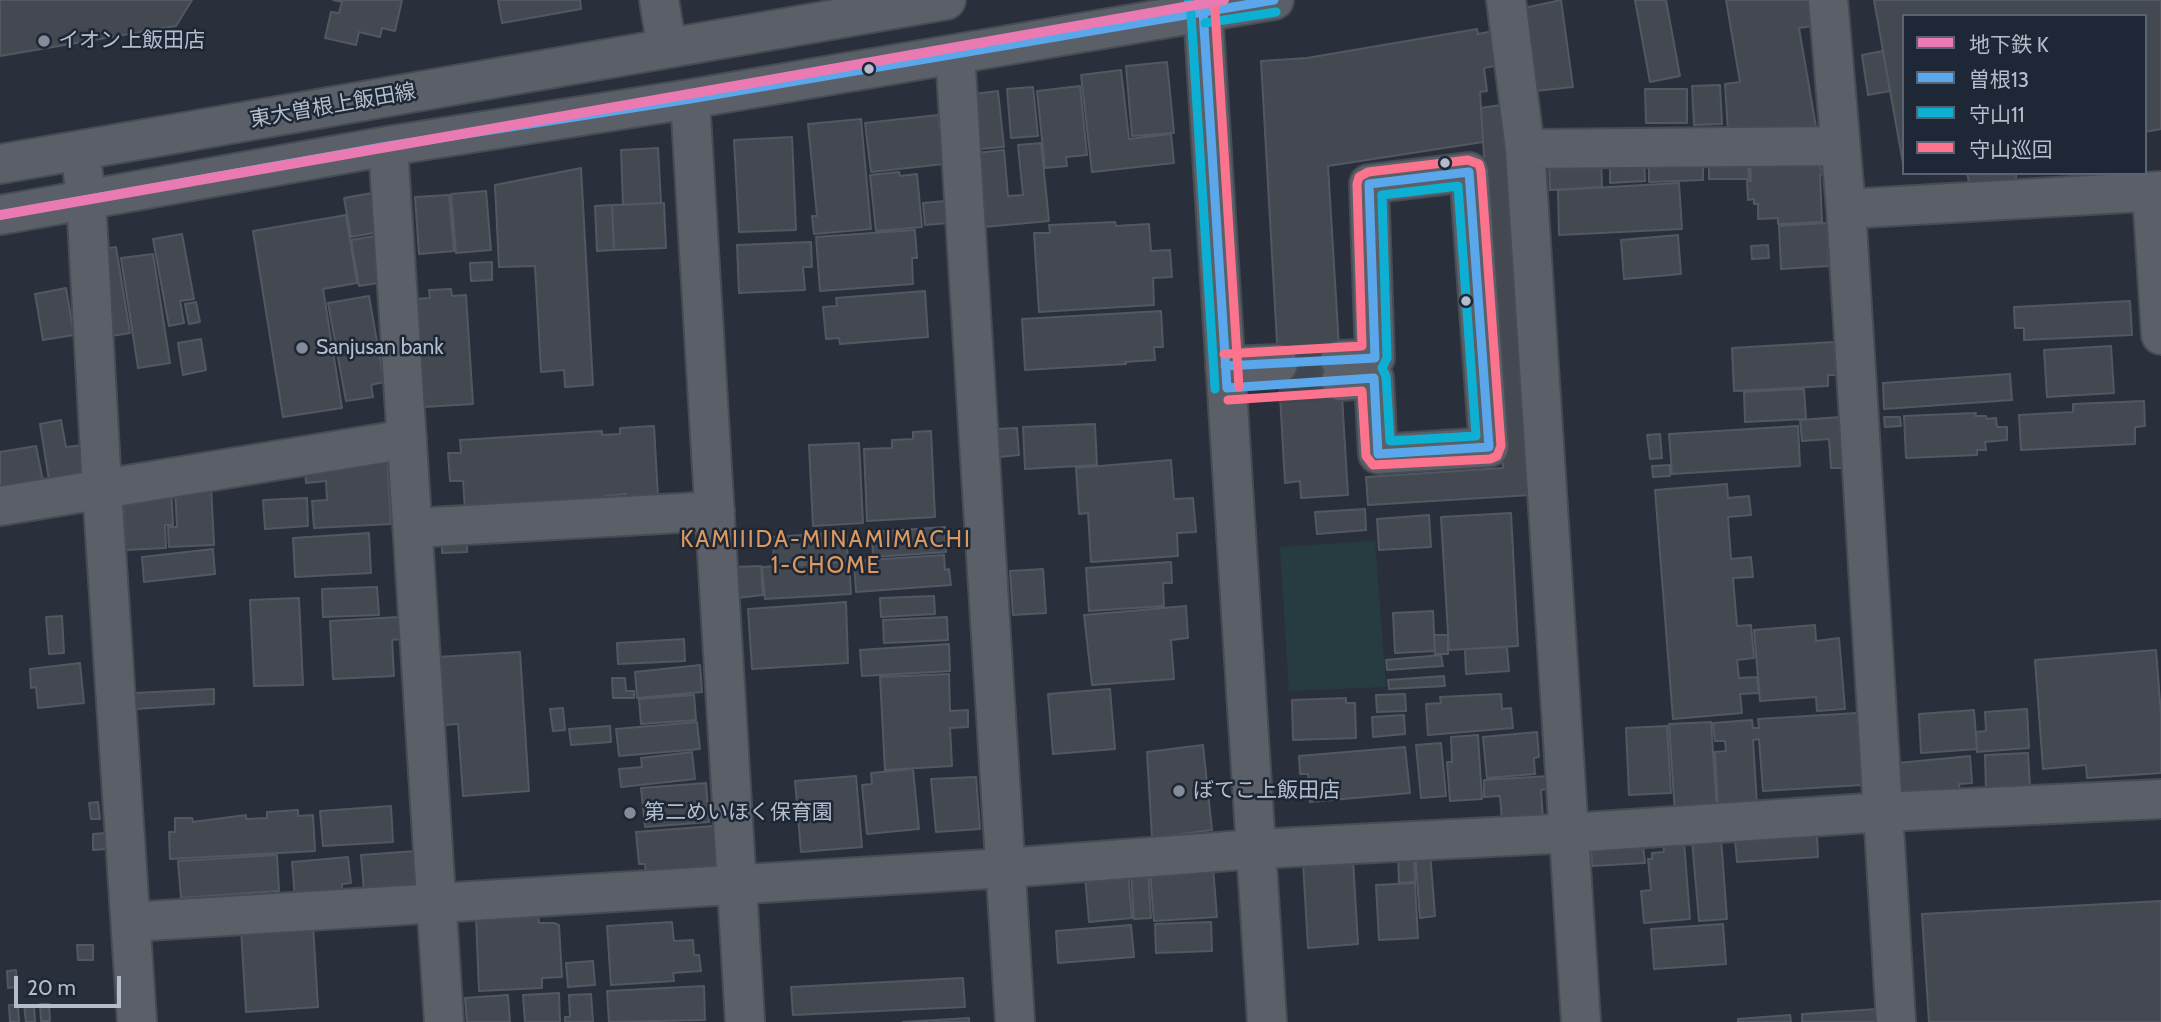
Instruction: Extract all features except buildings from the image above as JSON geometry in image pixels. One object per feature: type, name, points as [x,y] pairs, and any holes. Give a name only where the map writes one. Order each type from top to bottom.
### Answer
[{"type":"street","points":[[659,0],[667,48]]},
{"type":"street","name":"東大曽根上飯田線","points":[[0,164],[946,0]]},
{"type":"street","points":[[0,215],[388,146],[955,54],[1201,6],[1274,0]]},
{"type":"street","points":[[1506,0],[1525,149],[1581,1022]]},
{"type":"street","points":[[1828,0],[1846,209],[1896,1022]]},
{"type":"street","points":[[1201,6],[1267,1022]]},
{"type":"street","points":[[955,54],[1014,1022]]},
{"type":"street","points":[[690,99],[746,1022]]},
{"type":"street","points":[[388,146],[444,1022]]},
{"type":"street","points":[[1525,149],[1840,146]]},
{"type":"street","points":[[80,150],[86,200],[137,1022]]},
{"type":"street","points":[[1469,172],[1489,447],[1378,454],[1374,378],[1340,370],[1375,358],[1369,184],[1469,172]]},
{"type":"street","points":[[1846,209],[2157,191],[2161,335]]},
{"type":"street","points":[[1226,377],[1279,374]]},
{"type":"street","points":[[0,506],[407,439]]},
{"type":"street","points":[[413,528],[715,511]]},
{"type":"street","points":[[131,922],[1257,849],[1570,833],[1883,812],[2161,799]]},
{"type":"green space","points":[[1375,541],[1386,687],[1289,691],[1280,547]]},
{"type":"tunnel","points":[[1279,384],[1341,381]]},
{"type":"metro line","name":"K","points":[[0,215],[1224,0]]},
{"type":"transit line","name":"曽根13","points":[[1200,0],[1203,11],[1227,388]]},
{"type":"transit line","name":"守山巡回","points":[[1213,0],[1239,387]]},
{"type":"transit line","name":"曽根13","points":[[0,215],[388,146],[690,99],[1274,0]]},
{"type":"transit line","name":"守山11","points":[[1188,3],[1191,13],[1215,389]]},
{"type":"transit line","name":"守山11","points":[[1205,23],[1276,12]]},
{"type":"transit line","name":"守山巡回","points":[[1224,354],[1362,346],[1357,184],[1359,177],[1368,172],[1468,160],[1479,164],[1501,446],[1497,456],[1490,459],[1373,465],[1366,456],[1362,391],[1228,400]]},
{"type":"transit line","name":"曽根13","points":[[1225,366],[1375,358],[1369,184],[1469,172],[1489,447],[1378,454],[1374,378],[1227,388]]},
{"type":"transit line","name":"守山11","points":[[1458,186],[1476,436],[1390,441],[1386,376],[1382,368],[1387,358],[1382,195],[1458,186]]},
{"type":"place","name":"イオン上飯田店","points":[[44,41]]},
{"type":"place","name":"Sanjusan bank","points":[[302,348]]},
{"type":"place","name":"ぼてこ上飯田店","points":[[1179,791]]},
{"type":"place","name":"第二めいほく保育園","points":[[630,813]]},
{"type":"district","name":"KAMIIIDA-MINAMIMACHI 1-CHOME","points":[[826,553]]}]
